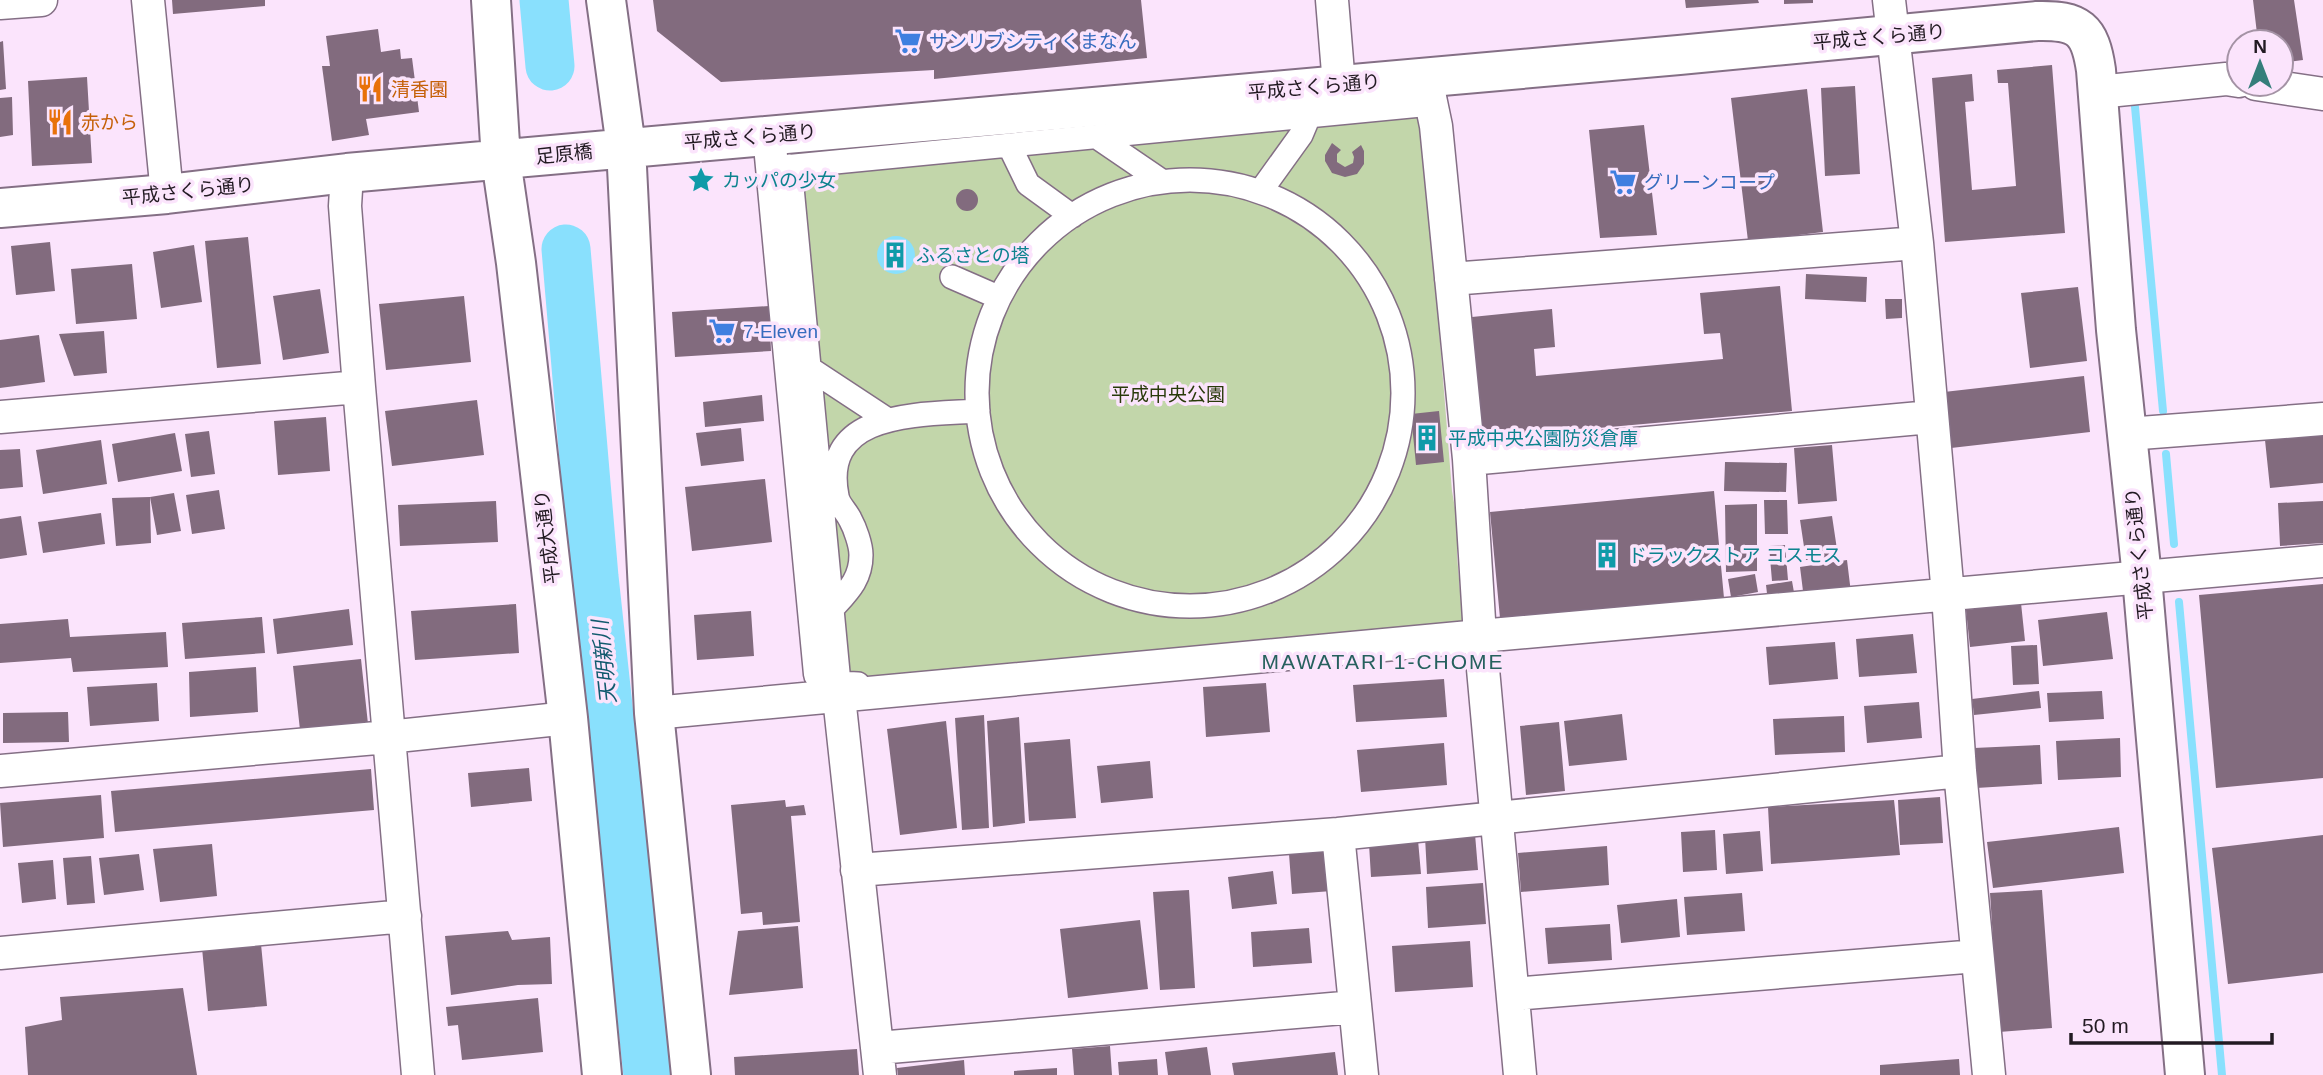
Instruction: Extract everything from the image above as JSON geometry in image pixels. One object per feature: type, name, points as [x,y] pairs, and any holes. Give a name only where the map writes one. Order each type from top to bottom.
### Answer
[{"type":"street","points":[[0,3],[41,0]]},
{"type":"street","points":[[148,0],[167,194]]},
{"type":"street","name":"平成大通り","points":[[491,0],[501,160],[516,263],[568,718],[602,1075]]},
{"type":"street","points":[[606,0],[626,147],[654,713],[691,1075]]},
{"type":"street","points":[[1332,0],[1339,85]]},
{"type":"street","points":[[1891,18],[1917,243],[1948,595],[1960,771],[1989,1075]]},
{"type":"street","name":"平成さくら通り","points":[[626,147],[781,156],[1339,85],[1424,91],[1891,18],[2037,21],[2075,25],[2092,44],[2098,92],[2116,330],[2142,576],[2185,1075]]},
{"type":"street","points":[[2098,92],[2225,79]]},
{"type":"street","points":[[2295,90],[2323,94]]},
{"type":"street","points":[[781,156],[1009,145],[1309,116],[1424,91],[1436,126],[1469,459],[1480,636],[1520,1075]]},
{"type":"street","points":[[1260,192],[1301,135],[1309,116]]},
{"type":"street","points":[[1097,137],[1163,182]]},
{"type":"street","points":[[1009,145],[1028,184],[1072,216]]},
{"type":"street","name":"足原橋","points":[[501,160],[626,147]]},
{"type":"street","points":[[781,156],[809,368],[839,683],[872,684]]},
{"type":"street","points":[[781,156],[820,674],[839,697],[879,1061],[1355,1007]]},
{"type":"street","name":"平成さくら通り","points":[[0,208],[501,160]]},
{"type":"street","points":[[347,173],[345,206],[359,387],[418,1075]]},
{"type":"street","points":[[1176,179],[1250,187],[1317,220],[1368,273],[1399,341],[1404,415],[1387,480],[1350,536],[1298,579],[1234,603],[1167,606],[1102,588],[1045,551],[1003,499],[979,436],[976,368],[998,297],[1042,238],[1072,216],[1104,197],[1163,182],[1176,179]]},
{"type":"street","points":[[1451,279],[1917,243]]},
{"type":"street","points":[[951,277],[998,297]]},
{"type":"street","points":[[809,368],[888,420]]},
{"type":"street","points":[[0,417],[359,387]]},
{"type":"street","points":[[831,610],[857,580],[862,553],[852,522],[837,499],[834,466],[843,446],[863,428],[888,420],[978,411]]},
{"type":"street","points":[[1469,459],[1931,417]]},
{"type":"street","points":[[2127,434],[2323,419]]},
{"type":"street","points":[[654,713],[839,697],[1211,656],[1480,636],[2323,561]]},
{"type":"street","points":[[0,771],[388,737],[568,718]]},
{"type":"street","points":[[857,870],[1338,834],[1960,771]]},
{"type":"street","points":[[1338,834],[1362,1075]]},
{"type":"street","points":[[0,953],[405,916]]},
{"type":"street","points":[[1513,993],[1978,956]]},
{"type":"green space","name":"平成中央公園","points":[[1421,105],[1452,491],[1458,525],[1457,555],[1463,627],[836,688],[784,167]]},
{"type":"water","points":[[896,236],[909,242],[915,255],[909,268],[896,274],[883,268],[877,255],[883,242]]},
{"type":"building","points":[[172,0],[265,0],[265,6],[173,14]]},
{"type":"building","name":"サンリブシティくまなん","points":[[653,0],[1141,0],[1147,58],[934,79],[934,70],[721,82],[657,31]]},
{"type":"building","points":[[1685,0],[1758,0],[1759,3],[1686,8]]},
{"type":"building","points":[[1784,0],[1813,0],[1813,3],[1784,4]]},
{"type":"building","points":[[2253,0],[2294,0],[2303,60],[2295,61],[2295,28],[2256,28]]},
{"type":"building","name":"清香園","points":[[378,29],[381,52],[400,49],[401,59],[412,58],[419,112],[366,119],[369,135],[332,141],[322,66],[330,66],[326,36]]},
{"type":"building","points":[[3,41],[6,89],[0,90],[0,42]]},
{"type":"building","points":[[2052,65],[2065,233],[1945,242],[1932,78],[1972,74],[1974,101],[1965,102],[1972,190],[2016,186],[2008,83],[1998,83],[1997,70]]},
{"type":"building","name":"赤から","points":[[87,77],[92,163],[32,166],[28,81]]},
{"type":"building","points":[[1855,86],[1860,174],[1825,176],[1821,88]]},
{"type":"building","points":[[1807,89],[1823,232],[1748,241],[1731,98]]},
{"type":"building","points":[[12,97],[13,135],[0,137],[0,98]]},
{"type":"building","name":"グリーンコープ","points":[[1644,125],[1657,235],[1600,238],[1589,130]]},
{"type":"building","points":[[1332,143],[1341,150],[1337,154],[1337,162],[1345,167],[1353,163],[1352,152],[1361,145],[1364,164],[1357,174],[1345,177],[1332,173],[1325,161],[1325,155]]},
{"type":"building","points":[[967,189],[975,192],[978,200],[975,208],[967,211],[959,208],[956,200],[959,192]]},
{"type":"building","points":[[248,237],[261,364],[217,368],[205,241]]},
{"type":"building","points":[[50,242],[55,291],[16,295],[11,246]]},
{"type":"building","points":[[194,245],[202,302],[161,308],[153,252]]},
{"type":"building","name":"ふるさとの塔","points":[[895,250],[899,251],[899,259],[895,260],[891,259],[890,255],[891,251]]},
{"type":"building","points":[[132,264],[137,319],[76,324],[71,269]]},
{"type":"building","points":[[1806,274],[1867,277],[1866,302],[1805,299]]},
{"type":"building","points":[[1780,286],[1792,411],[1483,438],[1472,317],[1552,309],[1555,347],[1534,349],[1536,376],[1723,359],[1720,333],[1704,334],[1700,293]]},
{"type":"building","points":[[2078,287],[2087,361],[2030,368],[2021,293]]},
{"type":"building","points":[[320,289],[329,353],[283,360],[273,296]]},
{"type":"building","points":[[464,296],[471,362],[386,370],[379,304]]},
{"type":"building","points":[[1885,299],[1902,299],[1902,318],[1886,319]]},
{"type":"building","name":"7-Eleven","points":[[769,306],[771,351],[675,357],[672,312]]},
{"type":"building","points":[[104,331],[107,373],[74,376],[59,334]]},
{"type":"building","points":[[39,335],[45,382],[0,388],[0,340]]},
{"type":"building","points":[[2084,376],[2090,432],[1951,448],[1944,392]]},
{"type":"building","points":[[762,395],[764,421],[705,427],[703,402]]},
{"type":"building","points":[[477,400],[484,455],[392,466],[385,411]]},
{"type":"building","name":"平成中央公園防災倉庫","points":[[1439,411],[1444,462],[1416,465],[1411,414]]},
{"type":"building","points":[[326,417],[330,471],[278,475],[274,421]]},
{"type":"building","points":[[741,428],[744,461],[701,466],[696,433]]},
{"type":"building","points":[[209,431],[215,474],[191,477],[185,434]]},
{"type":"building","points":[[175,433],[182,471],[118,482],[112,444]]},
{"type":"building","points":[[2323,434],[2323,483],[2270,488],[2265,440]]},
{"type":"building","points":[[101,440],[107,484],[43,494],[36,450]]},
{"type":"building","points":[[1832,445],[1837,501],[1798,504],[1794,448]]},
{"type":"building","points":[[20,449],[23,487],[0,489],[0,450]]},
{"type":"building","points":[[1725,462],[1787,463],[1786,492],[1724,491]]},
{"type":"building","points":[[765,479],[772,542],[692,551],[685,487]]},
{"type":"building","points":[[219,490],[225,529],[192,534],[186,495]]},
{"type":"building","name":"ドラックストア コスモス","points":[[1714,491],[1724,598],[1500,618],[1490,512]]},
{"type":"building","points":[[174,493],[181,531],[157,535],[150,497]]},
{"type":"building","points":[[150,497],[151,543],[116,546],[112,498]]},
{"type":"building","points":[[1764,500],[1787,500],[1788,534],[1765,534]]},
{"type":"building","points":[[496,501],[498,542],[400,546],[398,505]]},
{"type":"building","points":[[2323,501],[2323,543],[2280,546],[2278,503]]},
{"type":"building","points":[[1757,504],[1757,571],[1726,572],[1725,505]]},
{"type":"building","points":[[101,513],[105,544],[43,553],[38,522]]},
{"type":"building","points":[[21,516],[27,555],[0,559],[0,519]]},
{"type":"building","points":[[1832,516],[1838,556],[1806,560],[1800,520]]},
{"type":"building","points":[[1785,545],[1788,580],[1772,581],[1769,546]]},
{"type":"building","points":[[1847,560],[1851,593],[1804,599],[1800,567]]},
{"type":"building","points":[[1755,574],[1758,592],[1731,597],[1728,579]]},
{"type":"building","points":[[1792,581],[1795,598],[1768,602],[1766,585]]},
{"type":"building","points":[[2323,584],[2323,778],[2216,788],[2199,595]]},
{"type":"building","points":[[2021,603],[2025,641],[1970,647],[1966,610]]},
{"type":"building","points":[[516,604],[519,653],[415,660],[411,611]]},
{"type":"building","points":[[349,609],[353,645],[277,654],[273,619]]},
{"type":"building","points":[[751,611],[754,656],[697,660],[694,615]]},
{"type":"building","points":[[2107,612],[2113,659],[2043,666],[2038,620]]},
{"type":"building","points":[[262,617],[265,653],[185,659],[182,623]]},
{"type":"building","points":[[68,619],[70,637],[166,632],[168,667],[73,672],[71,658],[0,663],[0,624]]},
{"type":"building","points":[[1913,634],[1917,673],[1859,677],[1856,639]]},
{"type":"building","points":[[1835,642],[1838,679],[1769,685],[1766,647]]},
{"type":"building","points":[[2037,645],[2039,684],[2013,685],[2011,646]]},
{"type":"building","points":[[361,659],[368,724],[300,730],[293,666]]},
{"type":"building","points":[[256,667],[258,712],[190,717],[189,672]]},
{"type":"building","points":[[1444,679],[1447,717],[1356,722],[1353,685]]},
{"type":"building","points":[[157,683],[159,721],[90,726],[87,687]]},
{"type":"building","points":[[1266,683],[1270,732],[1206,737],[1203,687]]},
{"type":"building","points":[[2039,691],[2041,708],[1974,715],[1972,699]]},
{"type":"building","points":[[2102,691],[2104,719],[2049,722],[2047,693]]},
{"type":"building","points":[[1919,702],[1922,738],[1867,743],[1864,706]]},
{"type":"building","points":[[68,712],[69,742],[3,743],[3,713]]},
{"type":"building","points":[[1622,714],[1627,760],[1569,766],[1564,721]]},
{"type":"building","points":[[984,715],[989,828],[962,830],[955,718]]},
{"type":"building","points":[[1844,716],[1845,752],[1775,755],[1773,719]]},
{"type":"building","points":[[1019,717],[1025,823],[993,827],[987,721]]},
{"type":"building","points":[[946,721],[957,828],[900,835],[887,729]]},
{"type":"building","points":[[1559,722],[1565,791],[1526,795],[1520,726]]},
{"type":"building","points":[[2120,738],[2121,777],[2058,780],[2056,741]]},
{"type":"building","points":[[1070,739],[1076,818],[1029,821],[1024,743]]},
{"type":"building","points":[[1444,743],[1447,785],[1361,792],[1357,750]]},
{"type":"building","points":[[2040,745],[2042,784],[1976,788],[1974,748]]},
{"type":"building","points":[[1150,761],[1153,798],[1101,803],[1097,766]]},
{"type":"building","points":[[529,768],[532,801],[471,807],[468,773]]},
{"type":"building","points":[[371,769],[374,810],[115,832],[111,791]]},
{"type":"building","points":[[101,795],[104,838],[3,847],[0,803]]},
{"type":"building","points":[[1940,797],[1943,843],[1900,845],[1898,800]]},
{"type":"building","points":[[785,800],[786,807],[804,805],[806,815],[791,816],[800,922],[763,925],[762,912],[741,914],[731,805]]},
{"type":"building","points":[[1894,800],[1900,855],[1771,864],[1768,807]]},
{"type":"building","points":[[2119,827],[2124,873],[1993,888],[1987,842]]},
{"type":"building","points":[[1715,830],[1717,870],[1683,872],[1681,832]]},
{"type":"building","points":[[1760,831],[1763,871],[1726,874],[1723,834]]},
{"type":"building","points":[[1475,834],[1478,870],[1427,874],[1425,837]]},
{"type":"building","points":[[2323,835],[2323,973],[2228,984],[2212,848]]},
{"type":"building","points":[[1418,840],[1421,874],[1371,877],[1369,844]]},
{"type":"building","points":[[212,844],[217,896],[160,902],[153,849]]},
{"type":"building","points":[[1607,846],[1609,885],[1521,892],[1518,853]]},
{"type":"building","points":[[1330,852],[1332,891],[1292,894],[1289,854]]},
{"type":"building","points":[[139,854],[144,890],[104,895],[99,858]]},
{"type":"building","points":[[91,856],[95,903],[67,905],[63,858]]},
{"type":"building","points":[[53,860],[56,899],[22,903],[18,863]]},
{"type":"building","points":[[1273,871],[1277,904],[1232,909],[1228,877]]},
{"type":"building","points":[[1483,883],[1486,924],[1428,928],[1426,887]]},
{"type":"building","points":[[1189,890],[1195,988],[1160,990],[1153,892]]},
{"type":"building","points":[[2042,890],[2052,1028],[1999,1032],[1990,893]]},
{"type":"building","points":[[1742,893],[1745,931],[1687,935],[1684,897]]},
{"type":"building","points":[[1677,899],[1680,937],[1621,943],[1617,905]]},
{"type":"building","points":[[1140,920],[1148,989],[1068,998],[1060,929]]},
{"type":"building","points":[[1610,924],[1612,960],[1548,964],[1545,928]]},
{"type":"building","points":[[798,926],[803,988],[729,995],[738,931]]},
{"type":"building","points":[[1309,928],[1312,963],[1253,967],[1251,932]]},
{"type":"building","points":[[508,931],[512,940],[550,937],[552,984],[518,985],[451,995],[445,936]]},
{"type":"building","points":[[1470,941],[1473,987],[1395,992],[1392,946]]},
{"type":"building","points":[[261,944],[267,1006],[208,1011],[202,948]]},
{"type":"building","points":[[183,988],[197,1075],[28,1075],[25,1027],[62,1020],[60,997]]},
{"type":"building","points":[[538,998],[543,1052],[462,1060],[458,1025],[448,1026],[446,1007]]},
{"type":"building","points":[[1110,1046],[1112,1075],[1074,1075],[1072,1049]]},
{"type":"building","points":[[1207,1047],[1211,1075],[1168,1075],[1165,1052]]},
{"type":"building","points":[[857,1049],[859,1075],[735,1075],[734,1057]]},
{"type":"building","points":[[1335,1052],[1338,1075],[1234,1075],[1232,1063]]},
{"type":"building","points":[[1157,1059],[1158,1075],[1119,1075],[1118,1062]]},
{"type":"building","points":[[1959,1059],[1960,1075],[1880,1075],[1880,1065]]},
{"type":"building","points":[[964,1060],[965,1075],[898,1075],[897,1068]]},
{"type":"building","points":[[1057,1068],[1057,1075],[1014,1075],[1014,1071]]},
{"type":"waterway","name":"天明新川","points":[[544,0],[550,66]]},
{"type":"waterway","points":[[2135,107],[2163,411]]},
{"type":"waterway","name":"天明新川","points":[[566,249],[594,577],[648,1075]]},
{"type":"waterway","points":[[2166,454],[2174,544]]},
{"type":"waterway","points":[[2179,602],[2222,1075]]},
{"type":"place","name":"サンリブシティくまなん","points":[[908,41]]},
{"type":"place","name":"清香園","points":[[370,89]]},
{"type":"place","name":"赤から","points":[[60,122]]},
{"type":"place","name":"カッパの少女","points":[[701,180]]},
{"type":"place","name":"グリーンコープ","points":[[1623,182]]},
{"type":"place","name":"ふるさとの塔","points":[[895,255]]},
{"type":"place","name":"7-Eleven","points":[[722,331]]},
{"type":"place","name":"平成中央公園防災倉庫","points":[[1427,438]]},
{"type":"place","name":"ドラックストア コスモス","points":[[1607,555]]},
{"type":"district","name":"MAWATARI 1-CHOME","points":[[1383,661]]}]
